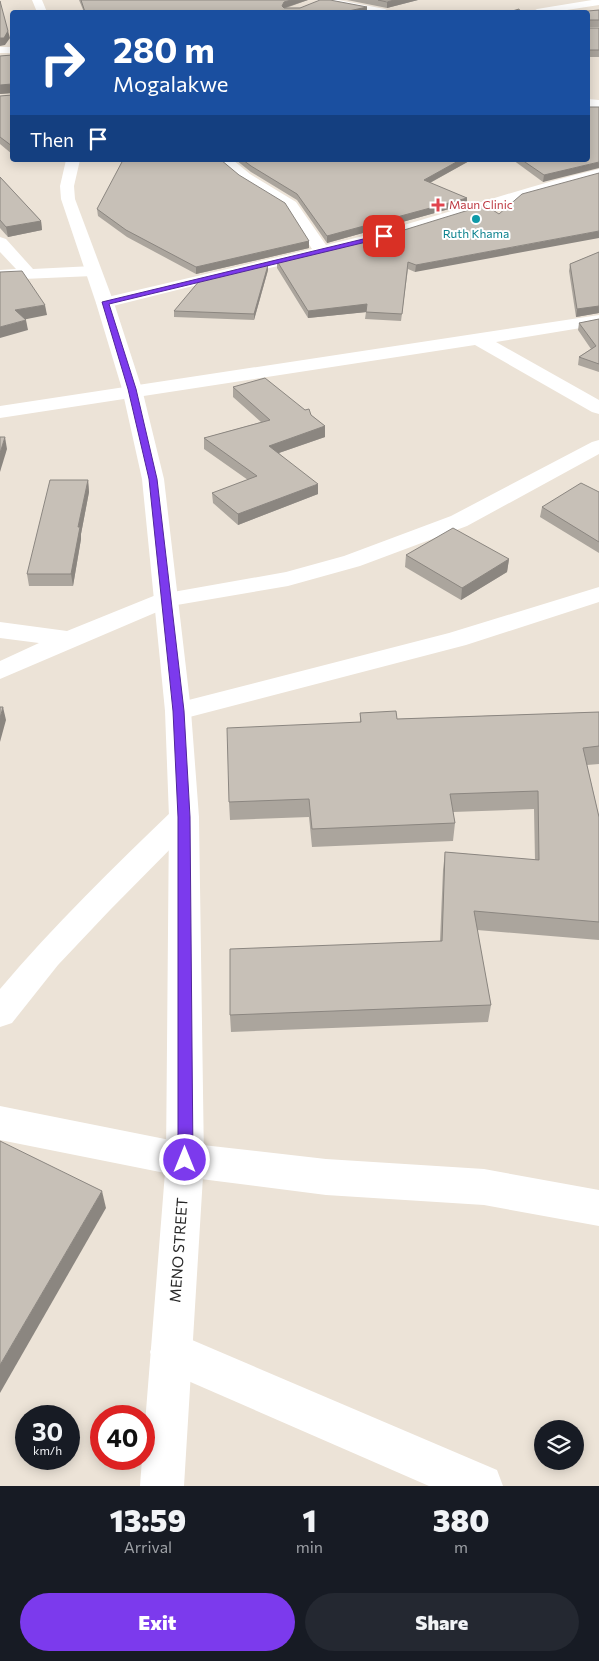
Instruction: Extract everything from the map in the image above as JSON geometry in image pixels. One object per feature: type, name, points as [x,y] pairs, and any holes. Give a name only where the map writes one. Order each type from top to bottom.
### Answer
[{"type":"street","points":[[319,1],[373,10]]},
{"type":"street","points":[[549,10],[599,2]]},
{"type":"street","name":"MENO STREET","points":[[73,162],[67,186],[68,199],[105,302],[132,389],[153,479],[178,711],[184,817],[185,1160],[162,1486]]},
{"type":"street","points":[[226,162],[245,177],[291,205],[322,251]]},
{"type":"street","points":[[105,302],[368,241],[599,173]]},
{"type":"street","points":[[574,179],[599,188]]},
{"type":"street","points":[[0,242],[28,273]]},
{"type":"street","points":[[0,275],[93,271]]},
{"type":"street","points":[[0,412],[132,389],[479,340],[599,320]]},
{"type":"street","points":[[479,340],[599,408]]},
{"type":"street","points":[[0,671],[69,639],[165,600],[288,579],[352,561],[459,521],[599,446]]},
{"type":"street","points":[[178,711],[457,639],[599,594]]},
{"type":"street","points":[[0,630],[69,639]]},
{"type":"street","points":[[0,1013],[54,949],[99,901],[184,817]]},
{"type":"street","points":[[0,1123],[185,1160],[326,1177],[484,1187],[599,1208]]},
{"type":"street","points":[[171,1352],[481,1486]]},
{"type":"building","points":[[81,0],[291,0],[284,2],[282,6],[284,8],[300,8],[320,0],[330,0],[367,7],[353,10],[84,10]]},
{"type":"building","points":[[378,0],[394,0],[387,2]]},
{"type":"building","points":[[0,1],[8,31],[4,38],[0,38]]},
{"type":"building","points":[[599,10],[599,20],[590,20],[590,11]]},
{"type":"building","points":[[590,28],[599,28],[599,50],[590,50]]},
{"type":"building","points":[[10,55],[10,84],[0,85],[0,56]]},
{"type":"building","points":[[10,95],[10,144],[0,137],[0,96]]},
{"type":"building","points":[[590,107],[599,107],[599,162],[544,175],[525,162],[590,162]]},
{"type":"building","points":[[122,162],[223,162],[239,175],[285,203],[309,241],[196,267],[126,230],[97,209]]},
{"type":"building","points":[[246,162],[456,162],[424,180],[467,198],[327,236],[297,194]]},
{"type":"building","points":[[599,173],[599,231],[416,265],[408,262],[402,314],[366,312],[367,304],[308,311],[277,261],[375,239],[485,205],[499,214],[522,194]]},
{"type":"building","points":[[0,177],[41,221],[6,227],[0,220]]},
{"type":"building","points":[[599,252],[599,306],[577,309],[570,264]]},
{"type":"building","points":[[268,265],[254,314],[174,311],[200,280]]},
{"type":"building","points":[[22,271],[45,305],[15,310],[26,320],[0,327],[0,272]]},
{"type":"building","points":[[599,319],[599,364],[579,357],[596,346],[579,323]]},
{"type":"building","points":[[265,378],[305,410],[309,409],[311,415],[325,426],[269,446],[318,484],[238,514],[212,493],[257,476],[204,438],[270,420],[233,387]]},
{"type":"building","points":[[0,437],[5,437],[0,453]]},
{"type":"building","points":[[50,480],[88,480],[71,574],[27,574]]},
{"type":"building","points":[[581,483],[599,492],[599,542],[542,507]]},
{"type":"building","points":[[453,528],[509,559],[462,588],[406,555]]},
{"type":"building","points":[[0,707],[3,707],[0,718]]},
{"type":"building","points":[[396,711],[397,719],[599,712],[599,746],[583,748],[599,817],[599,922],[474,911],[491,1005],[230,1015],[230,949],[442,941],[445,852],[539,860],[538,791],[450,794],[455,823],[312,829],[309,799],[229,802],[227,728],[361,722],[360,713]]},
{"type":"building","points":[[0,1141],[102,1191],[0,1365]]},
{"type":"place","name":"Maun Clinic","points":[[438,205]]},
{"type":"place","name":"Ruth Khama","points":[[476,219]]},
{"type":"route","points":[[185,1160],[184,817],[178,711],[153,479],[132,389],[105,302],[384,236]]}]
